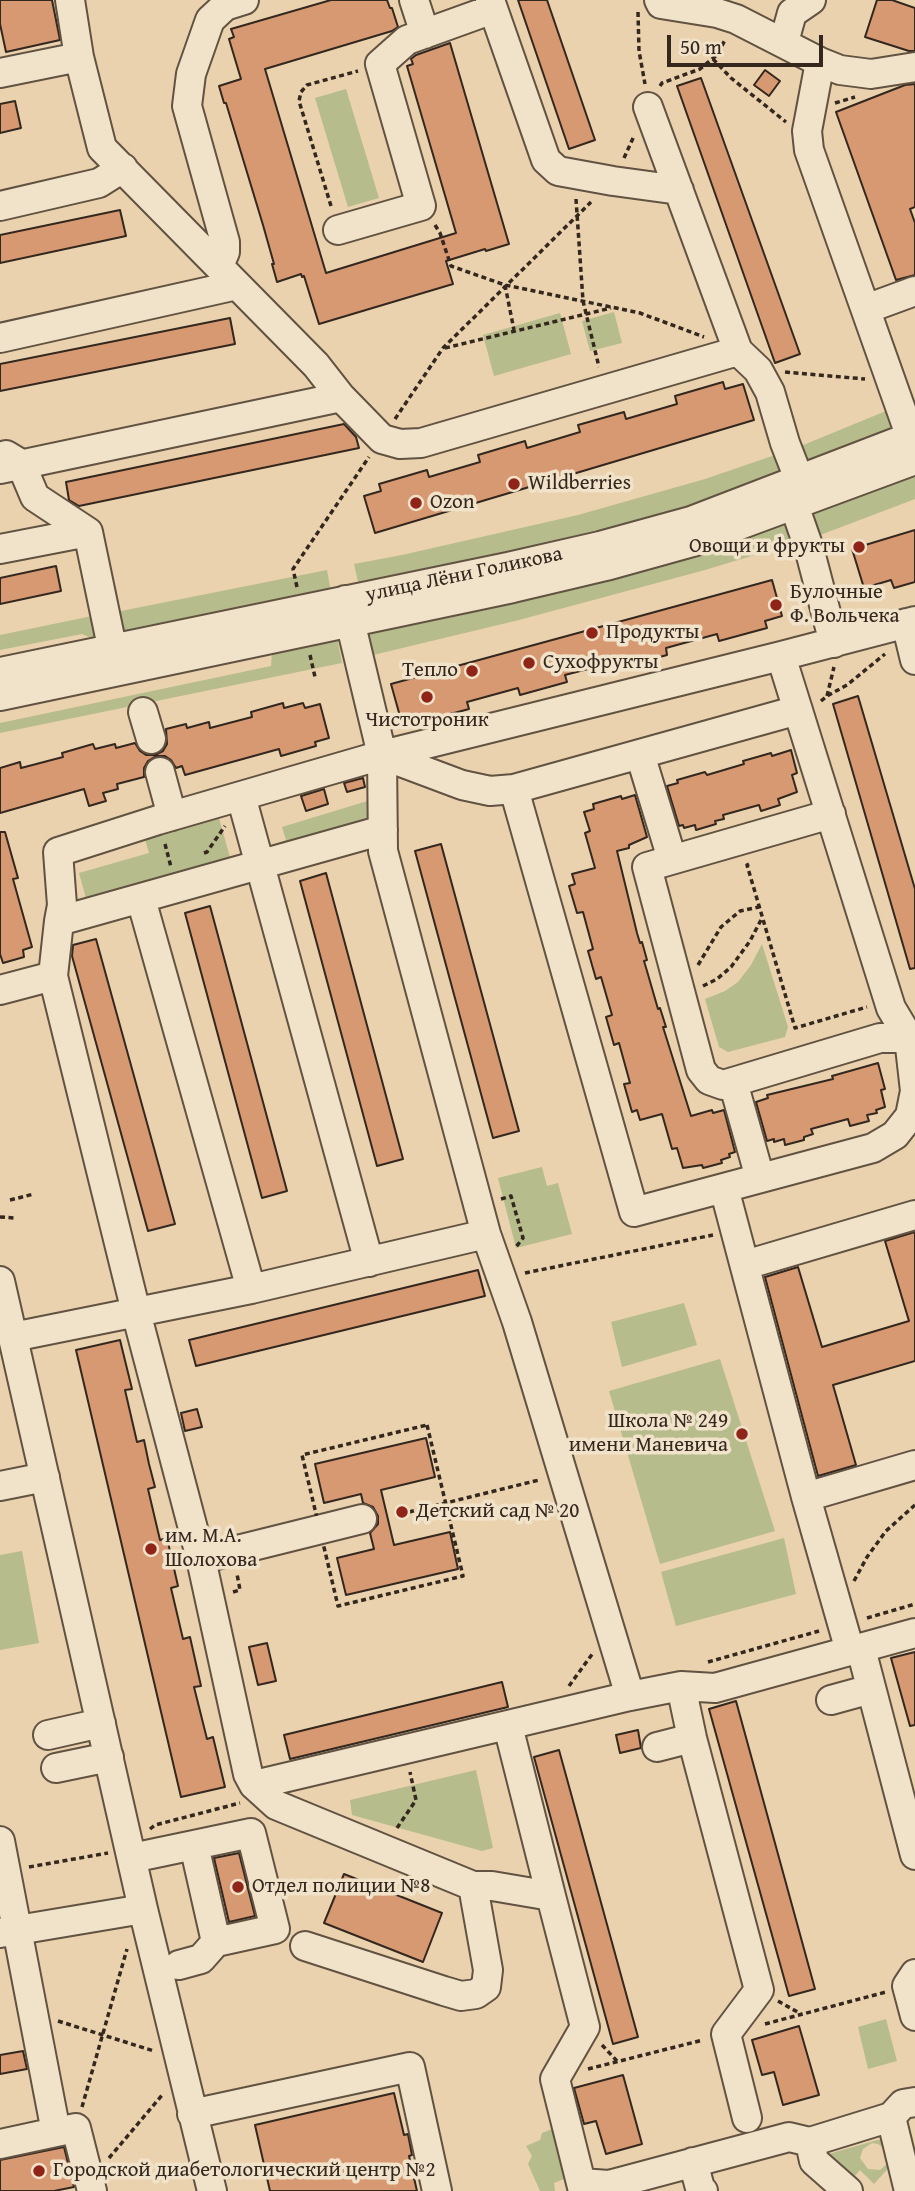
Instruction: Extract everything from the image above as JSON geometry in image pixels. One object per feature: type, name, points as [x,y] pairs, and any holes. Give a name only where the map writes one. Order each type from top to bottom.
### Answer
[{"type":"street","points":[[70,0],[79,57],[102,148],[316,365],[341,397],[382,439],[400,444],[421,443],[605,390],[748,360]]},
{"type":"street","points":[[228,276],[225,242],[187,106],[191,74],[210,20],[225,6],[244,0]]},
{"type":"street","points":[[414,0],[425,34]]},
{"type":"street","points":[[784,42],[792,13],[811,0]]},
{"type":"street","points":[[338,230],[421,206],[380,64],[407,40],[492,4],[546,160],[558,171],[624,188],[679,190]]},
{"type":"street","points":[[649,4],[717,13],[736,19],[820,62],[840,69],[871,74],[915,66]]},
{"type":"street","points":[[0,73],[79,57]]},
{"type":"street","points":[[820,62],[808,121],[809,150],[914,445]]},
{"type":"street","points":[[648,107],[748,360],[770,392],[834,643]]},
{"type":"street","points":[[0,206],[99,183],[123,169]]},
{"type":"street","points":[[0,338],[228,276]]},
{"type":"street","points":[[866,309],[915,291]]},
{"type":"street","points":[[115,660],[88,532],[35,497],[7,462],[341,397]]},
{"type":"street","name":"улица Лёни Голикова","points":[[0,696],[115,660],[348,611],[606,566],[696,541],[797,493],[914,445]]},
{"type":"street","points":[[0,549],[88,532]]},
{"type":"street","points":[[348,611],[382,755],[383,851],[486,1234],[551,1432],[630,1696]]},
{"type":"street","points":[[551,1896],[492,1886],[473,1886],[276,1805],[254,1785],[248,1773],[201,1559],[136,1312],[53,976],[62,905],[58,852],[382,755],[834,643],[911,635]]},
{"type":"street","points":[[514,789],[634,1212],[873,1147],[895,1135],[911,1116],[915,1091],[912,1040],[891,1008],[781,656]]},
{"type":"street","name":"улица Лёни Голикова","points":[[0,671],[115,660]]},
{"type":"street","points":[[144,712],[151,739]]},
{"type":"street","points":[[382,755],[462,785],[490,790],[514,789],[640,754],[800,716]]},
{"type":"street","points":[[640,754],[671,859]]},
{"type":"street","points":[[160,772],[165,818]]},
{"type":"street","points":[[241,799],[369,1262]]},
{"type":"street","points":[[831,814],[647,867],[701,1070],[709,1080],[723,1085],[880,1038],[912,1040]]},
{"type":"street","points":[[60,920],[383,830]]},
{"type":"street","points":[[141,899],[251,1289]]},
{"type":"street","points":[[0,990],[53,976]]},
{"type":"street","points":[[733,1082],[760,1178]]},
{"type":"street","points":[[724,1188],[806,1497],[851,1642],[871,1689],[915,1855]]},
{"type":"street","points":[[745,1265],[915,1215]]},
{"type":"street","points":[[13,1337],[251,1289],[486,1234]]},
{"type":"street","points":[[0,1281],[143,1909],[212,2191]]},
{"type":"street","points":[[806,1497],[915,1465]]},
{"type":"street","points":[[0,1486],[45,1477]]},
{"type":"street","points":[[201,1559],[362,1519]]},
{"type":"street","points":[[254,1785],[630,1696],[681,1686],[715,1689],[851,1642],[915,1633]]},
{"type":"street","points":[[681,1686],[692,1738],[760,1990],[726,2034],[747,2118]]},
{"type":"street","points":[[831,1700],[871,1689]]},
{"type":"street","points":[[48,1735],[101,1723]]},
{"type":"street","points":[[508,1726],[585,2027],[555,2079],[582,2187],[609,2185],[789,2137],[810,2142],[891,2117],[903,2104],[915,2102]]},
{"type":"street","points":[[657,1747],[692,1738]]},
{"type":"street","points":[[56,1768],[109,1757]]},
{"type":"street","points":[[132,1858],[251,1833],[275,1929],[216,1942],[201,1959],[179,1965]]},
{"type":"street","points":[[0,1841],[8,1932],[66,2130],[91,2186]]},
{"type":"street","points":[[194,1845],[216,1942]]},
{"type":"street","points":[[305,1947],[461,1996],[476,1994],[486,1987],[488,1970],[473,1886]]},
{"type":"street","points":[[8,1932],[143,1909]]},
{"type":"street","points":[[915,1974],[907,1986],[915,2016]]},
{"type":"street","points":[[192,2114],[410,2067],[437,2191]]},
{"type":"street","points":[[891,2117],[909,2191]]},
{"type":"street","points":[[0,2144],[66,2130]]},
{"type":"street","points":[[810,2142],[814,2161],[848,2191]]},
{"type":"street","points":[[693,2162],[703,2191]]},
{"type":"path","points":[[648,107],[637,18],[649,4]]},
{"type":"path","points":[[712,59],[794,128],[862,94],[871,74]]},
{"type":"path","points":[[338,230],[299,101],[301,92],[307,85],[380,64]]},
{"type":"path","points":[[574,174],[583,301],[605,390]]},
{"type":"path","points":[[293,569],[443,348],[577,215],[624,188]]},
{"type":"path","points":[[421,206],[440,233],[451,266],[505,285],[640,313],[707,338]]},
{"type":"path","points":[[505,285],[514,330]]},
{"type":"path","points":[[443,348],[615,307]]},
{"type":"path","points":[[748,360],[891,381]]},
{"type":"path","points":[[800,716],[847,685],[911,635]]},
{"type":"path","points":[[308,645],[315,677]]},
{"type":"path","points":[[195,856],[207,852],[241,799]]},
{"type":"path","points":[[165,818],[177,889]]},
{"type":"path","points":[[760,861],[747,864],[795,1028],[792,1034]]},
{"type":"path","points":[[693,974],[721,927],[740,911],[759,907]]},
{"type":"path","points":[[697,989],[717,979],[731,967],[750,942],[762,918]]},
{"type":"path","points":[[795,1028],[889,1000]]},
{"type":"path","points":[[10,1200],[34,1195]]},
{"type":"path","points":[[0,1217],[14,1218]]},
{"type":"path","points":[[502,1278],[736,1230]]},
{"type":"path","points":[[408,1512],[546,1479]]},
{"type":"path","points":[[854,1582],[867,1557],[886,1531],[915,1504]]},
{"type":"path","points":[[703,1663],[851,1642],[915,1604]]},
{"type":"path","points":[[569,1686],[598,1646]]},
{"type":"path","points":[[382,1849],[416,1800],[406,1749]]},
{"type":"path","points":[[66,2130],[102,2035],[128,1946]]},
{"type":"path","points":[[33,2013],[102,2035],[181,2065],[91,2186]]},
{"type":"green space","points":[[346,89],[379,198],[348,207],[315,98]]},
{"type":"green space","points":[[614,312],[622,343],[590,351],[582,321]]},
{"type":"green space","points":[[560,313],[571,354],[494,376],[483,335]]},
{"type":"green space","points":[[886,411],[894,430],[804,467],[796,448]]},
{"type":"green space","points":[[775,455],[782,472],[712,499],[582,537],[359,586],[354,564],[578,515],[705,479]]},
{"type":"green space","points":[[915,475],[915,499],[815,537],[808,516]]},
{"type":"green space","points":[[785,524],[791,544],[519,620],[369,656],[364,632],[701,553]]},
{"type":"green space","points":[[327,570],[331,592],[121,634],[116,612]]},
{"type":"green space","points":[[97,615],[96,640],[82,634],[0,650],[0,635]]},
{"type":"green space","points":[[337,637],[342,663],[0,733],[0,723],[271,666],[272,653]]},
{"type":"green space","points":[[374,799],[371,822],[280,852],[266,847],[286,840],[282,827]]},
{"type":"green space","points":[[219,818],[231,861],[87,902],[79,873],[149,853],[145,839]]},
{"type":"green space","points":[[762,944],[788,1027],[785,1037],[728,1052],[719,1047],[705,999],[738,982]]},
{"type":"green space","points":[[542,1167],[547,1186],[558,1183],[572,1234],[516,1248],[498,1178]]},
{"type":"green space","points":[[684,1303],[697,1345],[622,1367],[611,1322]]},
{"type":"green space","points":[[720,1359],[775,1531],[660,1564],[609,1391]]},
{"type":"green space","points":[[784,1538],[796,1594],[676,1626],[661,1572]]},
{"type":"green space","points":[[22,1551],[39,1643],[0,1650],[0,1555]]},
{"type":"green space","points":[[476,1770],[493,1848],[482,1851],[352,1815],[350,1800]]},
{"type":"green space","points":[[886,2019],[897,2061],[868,2069],[858,2027]]},
{"type":"green space","points":[[552,2129],[557,2131],[567,2174],[564,2179],[554,2183],[555,2191],[540,2191],[528,2164],[532,2156],[526,2146],[540,2140],[542,2133]]},
{"type":"green space","points":[[888,2137],[892,2164],[874,2184],[860,2170],[852,2179],[825,2155]],"holes":[[[872,2143],[887,2150],[888,2163],[880,2170],[868,2169],[860,2158],[863,2149]]]},
{"type":"building","points":[[0,0],[52,0],[60,40],[6,52],[0,24]]},
{"type":"building","points":[[331,0],[387,0],[398,27],[265,69],[326,273],[456,233],[407,66],[413,64],[411,59],[416,55],[450,43],[509,244],[446,261],[453,284],[319,324],[304,276],[301,274],[277,282],[263,225],[219,86],[241,79],[229,39],[234,37],[231,29]]},
{"type":"building","points":[[518,0],[547,0],[595,140],[569,149]]},
{"type":"building","points":[[877,0],[892,0],[915,8],[915,51],[865,37]]},
{"type":"building","points":[[765,70],[780,81],[769,96],[754,85]]},
{"type":"building","points":[[701,78],[800,354],[775,363],[677,86]]},
{"type":"building","points":[[915,84],[915,207],[910,209],[915,223],[915,275],[896,280],[836,112],[905,85]]},
{"type":"building","points":[[15,101],[21,128],[0,133],[0,104]]},
{"type":"building","points":[[120,210],[126,236],[0,263],[0,235]]},
{"type":"building","points":[[230,318],[235,344],[0,391],[0,364]]},
{"type":"building","points":[[723,382],[725,389],[743,384],[754,420],[375,533],[364,496],[381,491],[379,484],[427,470],[429,477],[480,462],[478,455],[525,441],[527,448],[580,432],[578,425],[624,412],[626,419],[677,404],[675,396]]},
{"type":"building","points":[[344,424],[356,437],[359,448],[79,506],[69,500],[66,482]]},
{"type":"building","points":[[915,530],[915,582],[894,588],[891,580],[864,588],[852,549]]},
{"type":"building","points":[[56,566],[61,591],[0,604],[0,578]]},
{"type":"building","points":[[772,580],[782,616],[765,621],[767,628],[719,641],[717,634],[666,648],[667,655],[620,668],[618,661],[565,675],[567,682],[520,695],[518,688],[467,702],[469,709],[421,722],[419,715],[401,720],[391,684]]},
{"type":"building","points":[[858,696],[915,889],[915,968],[910,969],[833,704]]},
{"type":"building","points":[[283,703],[284,708],[303,703],[305,708],[320,704],[329,738],[315,742],[316,746],[281,756],[279,749],[185,775],[182,766],[176,768],[165,756],[156,756],[148,761],[144,768],[144,777],[117,784],[118,789],[103,793],[106,801],[89,806],[84,789],[0,813],[0,768],[20,762],[21,768],[63,757],[62,753],[93,744],[95,749],[115,744],[116,748],[135,743],[146,755],[155,755],[163,751],[167,744],[166,729],[186,724],[187,728],[209,722],[210,728],[252,717],[251,712]]},
{"type":"building","points":[[791,750],[797,773],[792,775],[797,792],[778,799],[780,805],[761,811],[759,805],[723,815],[724,819],[715,821],[716,824],[696,830],[695,825],[684,828],[683,825],[679,826],[667,786],[678,783],[677,780],[705,772],[707,775],[744,764],[743,761]]},
{"type":"building","points":[[363,778],[365,787],[347,792],[344,783]]},
{"type":"building","points":[[324,789],[328,804],[306,811],[301,796]]},
{"type":"building","points":[[635,795],[647,837],[629,845],[629,848],[617,851],[637,933],[647,960],[644,961],[691,1116],[712,1110],[713,1113],[724,1110],[735,1152],[721,1160],[722,1163],[703,1168],[702,1165],[683,1168],[677,1148],[672,1149],[662,1114],[640,1120],[637,1110],[632,1112],[624,1084],[630,1083],[619,1043],[614,1045],[606,1017],[612,1015],[601,977],[596,979],[588,951],[593,949],[583,912],[577,913],[569,886],[575,884],[572,874],[595,868],[585,833],[590,831],[584,812],[594,809],[593,804]]},
{"type":"building","points":[[0,832],[5,832],[18,878],[13,879],[32,947],[23,950],[24,957],[3,963],[0,954]]},
{"type":"building","points":[[441,844],[519,1131],[493,1138],[415,851]]},
{"type":"building","points":[[326,873],[403,1159],[377,1166],[300,881]]},
{"type":"building","points":[[210,906],[287,1191],[262,1198],[185,913]]},
{"type":"building","points":[[96,939],[175,1224],[148,1231],[72,956],[73,945]]},
{"type":"building","points":[[878,1063],[885,1089],[881,1090],[885,1107],[876,1110],[877,1113],[867,1115],[869,1121],[850,1126],[848,1119],[811,1129],[813,1134],[804,1137],[804,1140],[785,1145],[784,1139],[767,1141],[756,1102],[768,1098],[767,1095],[833,1079],[832,1076]]},
{"type":"building","points":[[915,1232],[915,1361],[833,1385],[856,1465],[818,1476],[765,1277],[798,1267],[822,1347],[909,1321],[885,1241]]},
{"type":"building","points":[[478,1270],[485,1296],[196,1366],[189,1340]]},
{"type":"building","points":[[120,1340],[132,1389],[125,1390],[137,1442],[144,1440],[155,1487],[148,1489],[160,1540],[167,1538],[178,1586],[171,1588],[183,1639],[190,1637],[201,1686],[194,1687],[207,1739],[213,1737],[225,1787],[181,1797],[76,1350]]},
{"type":"building","points":[[197,1409],[202,1427],[185,1431],[181,1413]]},
{"type":"building","points":[[426,1438],[435,1477],[381,1490],[394,1545],[450,1532],[458,1569],[346,1595],[337,1558],[374,1549],[370,1533],[378,1524],[378,1516],[373,1507],[363,1503],[361,1494],[324,1503],[315,1464]]},
{"type":"building","points":[[267,1643],[276,1681],[258,1685],[249,1647]]},
{"type":"building","points":[[915,1652],[915,1725],[910,1726],[891,1658]]},
{"type":"building","points":[[502,1682],[508,1707],[290,1759],[284,1735]]},
{"type":"building","points":[[736,1701],[815,1989],[789,1996],[709,1709]]},
{"type":"building","points":[[638,1730],[641,1748],[620,1753],[616,1735]]},
{"type":"building","points":[[559,1750],[638,2037],[613,2044],[534,1757]]},
{"type":"building","points":[[239,1853],[255,1916],[229,1922],[214,1858]]},
{"type":"building","points":[[344,1874],[442,1913],[423,1962],[324,1923]]},
{"type":"building","points":[[799,2026],[819,2095],[783,2105],[774,2072],[762,2075],[752,2040]]},
{"type":"building","points":[[23,2051],[27,2069],[0,2074],[0,2055]]},
{"type":"building","points":[[623,2075],[642,2144],[606,2154],[596,2121],[584,2124],[574,2088]]},
{"type":"building","points":[[394,2093],[404,2135],[408,2134],[412,2155],[409,2156],[417,2191],[270,2191],[255,2125]]},
{"type":"building","name":"Городской диабетологический центр №2","points":[[64,2147],[74,2187],[54,2191],[0,2191],[0,2160]]},
{"type":"place","name":"Wildberries","points":[[514,484]]},
{"type":"place","name":"Ozon","points":[[416,503]]},
{"type":"place","name":"Овощи и фрукты","points":[[859,547]]},
{"type":"place","name":"Булочные Ф. Вольчека","points":[[776,605]]},
{"type":"place","name":"Продукты","points":[[592,633]]},
{"type":"place","name":"Сухофрукты","points":[[529,663]]},
{"type":"place","name":"Тепло","points":[[472,671]]},
{"type":"place","name":"Чистотроник","points":[[427,697]]},
{"type":"place","name":"Школа № 249 имени Маневича","points":[[742,1434]]},
{"type":"place","name":"Детский сад № 20","points":[[402,1512]]},
{"type":"place","name":"им. М.А. Шолохова","points":[[151,1549]]},
{"type":"place","name":"Отдел полиции №8","points":[[238,1887]]},
{"type":"place","name":"Городской диабетологический центр №2","points":[[39,2171]]}]
